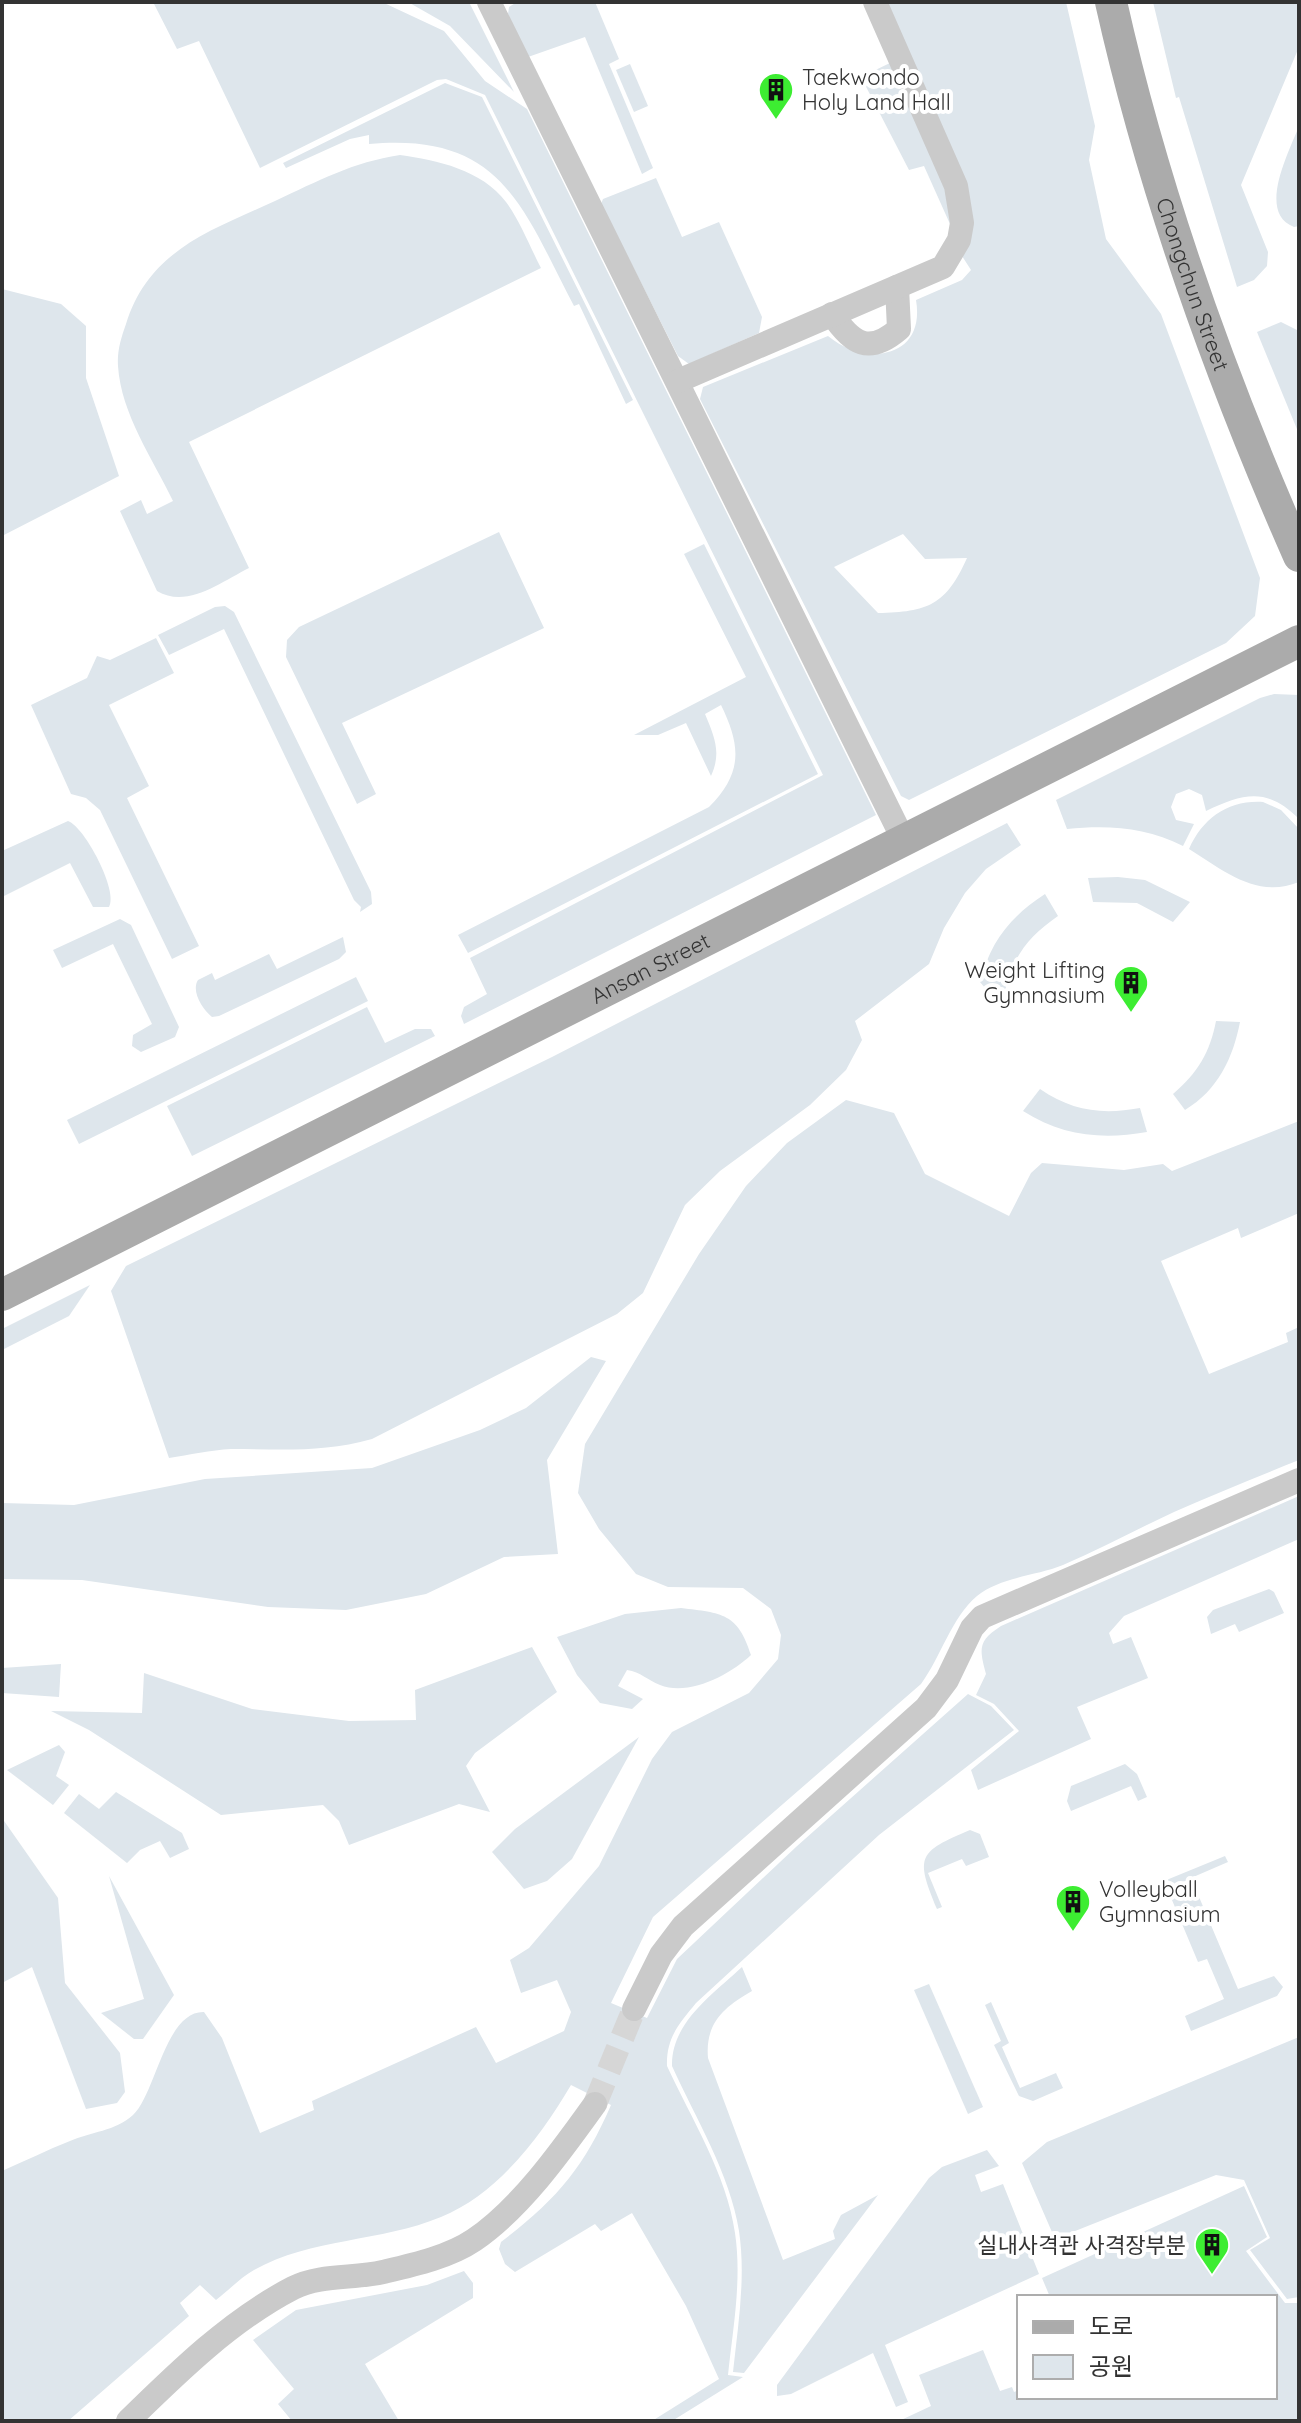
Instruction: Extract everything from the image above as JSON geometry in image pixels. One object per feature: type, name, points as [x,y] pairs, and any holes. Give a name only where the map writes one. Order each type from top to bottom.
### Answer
[{"type":"main road","name":"Chongchun Street","points":[[1111,2],[1150,157],[1182,258],[1237,410],[1299,556]]},
{"type":"main road","name":"Ansan Street","points":[[2,1295],[1299,641]]},
{"type":"street","points":[[678,381],[943,267],[959,240],[962,223],[956,186],[875,2]]},
{"type":"street","points":[[492,3],[903,839]]},
{"type":"street","points":[[832,314],[848,337],[867,344],[885,341],[899,329],[897,287]]},
{"type":"street","points":[[634,2009],[661,1955],[683,1926],[926,1708],[947,1680],[972,1628],[982,1617],[1299,1480]]},
{"type":"street","points":[[128,2421],[181,2369],[257,2311],[296,2287],[325,2279],[381,2273],[449,2253],[475,2239],[545,2173],[595,2104]]},
{"type":"green space","points":[[153,2],[382,2],[444,31],[485,81],[527,109],[876,815],[464,1024],[461,1016],[464,1007],[487,994],[470,958],[823,775],[485,95],[446,79],[437,80],[260,168],[199,41],[177,49]]},
{"type":"green space","points":[[408,2],[469,2],[514,92],[450,26]]},
{"type":"green space","points":[[517,2],[595,2],[619,59],[609,64],[653,168],[642,174],[585,37],[528,57],[508,14],[509,7]]},
{"type":"green space","points":[[883,2],[1066,2],[1095,126],[1089,160],[1106,239],[1161,314],[1260,578],[1255,616],[1226,643],[909,800],[901,796],[700,399],[703,387],[828,336],[843,346],[875,354],[890,352],[902,345],[912,335],[917,320],[916,300],[962,280],[971,270],[962,256],[970,239]],"holes":[[[903,534],[925,559],[967,558],[943,596],[923,608],[910,611],[878,613],[834,567]]]},
{"type":"green space","points":[[1153,2],[1299,2],[1299,47],[1241,185],[1268,252],[1267,266],[1254,280],[1237,287],[1179,97],[1176,98]]},
{"type":"green space","points":[[892,62],[949,195],[954,233],[924,166],[909,170],[861,77]]},
{"type":"green space","points":[[630,64],[648,106],[634,112],[616,70]]},
{"type":"green space","points":[[445,83],[482,97],[633,400],[626,404],[579,304],[574,306],[521,208],[502,183],[479,164],[450,150],[414,143],[369,144],[369,135],[350,139],[286,168],[283,163]]},
{"type":"green space","points":[[1299,126],[1299,226],[1294,227],[1283,220],[1277,209],[1277,195],[1283,165]]},
{"type":"green space","points":[[400,155],[458,168],[485,182],[506,202],[516,217],[541,268],[189,442],[249,568],[204,592],[192,595],[168,596],[157,591],[120,511],[141,500],[147,514],[173,501],[131,419],[120,384],[119,350],[136,299],[166,260],[205,234],[336,173]]},
{"type":"green space","points":[[656,178],[682,237],[719,222],[762,317],[759,333],[689,364],[678,356],[601,204],[603,199]]},
{"type":"green space","points":[[2,289],[61,304],[86,326],[86,378],[119,476],[2,536]]},
{"type":"green space","points":[[1281,322],[1299,331],[1299,434],[1257,332]]},
{"type":"green space","points":[[499,532],[544,628],[342,723],[376,794],[357,804],[286,657],[287,640],[299,627]]},
{"type":"green space","points":[[704,544],[818,774],[468,953],[458,935],[709,807],[728,782],[733,771],[735,746],[721,705],[705,714],[716,752],[711,776],[686,723],[658,735],[634,735],[746,677],[684,554]]},
{"type":"green space","points":[[225,606],[234,612],[371,892],[372,904],[360,912],[361,907],[354,900],[224,629],[169,655],[158,635],[215,607]]},
{"type":"green space","points":[[156,638],[174,673],[109,705],[149,786],[127,798],[199,946],[172,959],[100,810],[86,798],[71,794],[31,705],[87,678],[97,656],[110,660]]},
{"type":"green space","points":[[1274,694],[1299,695],[1299,819],[1276,802],[1255,796],[1232,800],[1206,811],[1202,795],[1189,789],[1176,794],[1171,807],[1176,820],[1194,824],[1183,846],[1141,831],[1097,827],[1067,829],[1056,800],[1260,698]]},
{"type":"green space","points":[[1263,802],[1281,810],[1299,829],[1299,882],[1284,886],[1255,885],[1228,874],[1189,849],[1202,828],[1218,813],[1239,804]]},
{"type":"green space","points":[[68,821],[83,835],[99,861],[109,888],[109,907],[93,907],[70,863],[2,897],[2,851]]},
{"type":"green space","points":[[1007,823],[1021,845],[986,869],[965,893],[944,928],[929,964],[855,1021],[862,1040],[846,1070],[810,1105],[720,1171],[685,1205],[643,1293],[617,1314],[372,1439],[319,1448],[231,1449],[169,1458],[111,1291],[126,1266],[552,1057]]},
{"type":"green space","points":[[1088,878],[1145,880],[1190,902],[1173,922],[1137,903],[1093,902]]},
{"type":"green space","points":[[1045,894],[1058,916],[1038,931],[1023,948],[1012,968],[1005,992],[990,994],[980,982],[996,942],[1022,911]]},
{"type":"green space","points":[[120,919],[131,925],[179,1027],[175,1037],[141,1052],[132,1046],[133,1035],[152,1024],[113,944],[62,968],[53,950]]},
{"type":"green space","points":[[343,937],[346,952],[339,959],[219,1016],[212,1017],[199,1000],[196,984],[212,973],[215,980],[269,954],[277,969]]},
{"type":"green space","points":[[356,977],[368,1001],[79,1144],[67,1120]]},
{"type":"green space","points":[[367,1007],[385,1043],[415,1029],[431,1029],[435,1036],[192,1156],[167,1106]]},
{"type":"green space","points":[[1216,1021],[1240,1022],[1233,1048],[1215,1083],[1185,1110],[1173,1094],[1202,1061]]},
{"type":"green space","points":[[1040,1089],[1076,1107],[1100,1111],[1140,1108],[1147,1132],[1098,1135],[1052,1126],[1023,1111]]},
{"type":"green space","points":[[846,1100],[894,1113],[925,1174],[1009,1216],[1031,1173],[1042,1163],[1124,1170],[1163,1164],[1172,1171],[1299,1121],[1299,1213],[1241,1238],[1238,1228],[1161,1261],[1209,1374],[1288,1342],[1286,1333],[1299,1327],[1299,1460],[1174,1512],[1063,1565],[1007,1581],[977,1596],[953,1626],[921,1684],[653,1917],[611,2003],[647,2018],[677,1959],[796,1847],[968,1694],[991,1706],[1014,1730],[879,1835],[696,2003],[671,2039],[667,2066],[707,2147],[731,2211],[738,2268],[728,2375],[743,2377],[672,2421],[652,2421],[719,2379],[686,2306],[632,2213],[601,2231],[595,2224],[515,2272],[505,2264],[499,2249],[501,2242],[566,2182],[590,2147],[611,2105],[571,2085],[516,2162],[462,2207],[418,2225],[322,2246],[276,2260],[249,2273],[216,2300],[200,2285],[180,2303],[189,2316],[68,2421],[2,2421],[2,2171],[70,2141],[119,2125],[133,2115],[141,2105],[170,2039],[191,2015],[204,2012],[222,2038],[260,2133],[314,2110],[312,2101],[476,2027],[496,2063],[564,2031],[571,2012],[557,1980],[521,1993],[510,1960],[529,1948],[599,1866],[652,1759],[672,1732],[749,1693],[778,1659],[781,1635],[771,1609],[743,1588],[668,1587],[636,1574],[599,1529],[578,1493],[585,1444],[699,1254],[746,1186],[787,1143]]},
{"type":"green space","points":[[90,1285],[69,1316],[2,1350],[2,1329]]},
{"type":"green space","points":[[591,1357],[606,1361],[547,1460],[558,1554],[504,1557],[426,1594],[346,1610],[268,1607],[82,1580],[2,1579],[2,1503],[74,1505],[205,1479],[372,1468],[480,1430],[526,1408]]},
{"type":"green space","points":[[1299,1496],[1299,1539],[1124,1616],[1109,1633],[1113,1644],[1131,1637],[1148,1678],[1077,1707],[1091,1739],[978,1790],[971,1770],[1019,1731],[994,1704],[976,1695],[986,1674],[982,1646],[988,1636],[1001,1626]]},
{"type":"green space","points":[[1269,1589],[1274,1592],[1284,1613],[1239,1632],[1235,1624],[1211,1634],[1207,1617],[1213,1610]]},
{"type":"green space","points":[[681,1608],[718,1614],[734,1623],[751,1655],[709,1682],[684,1688],[660,1685],[627,1670],[618,1686],[643,1699],[632,1709],[600,1703],[577,1675],[557,1637],[625,1614]]},
{"type":"green space","points":[[532,1647],[557,1692],[475,1753],[466,1766],[490,1812],[459,1804],[349,1845],[339,1821],[323,1805],[221,1815],[89,1730],[51,1711],[142,1713],[144,1673],[252,1709],[349,1721],[416,1720],[415,1690]]},
{"type":"green space","points":[[61,1664],[59,1697],[2,1693],[2,1668]]},
{"type":"green space","points":[[639,1737],[572,1859],[547,1881],[524,1889],[492,1852],[515,1829]]},
{"type":"green space","points":[[59,1745],[65,1752],[56,1776],[69,1785],[53,1805],[7,1770]]},
{"type":"green space","points":[[1125,1764],[1137,1774],[1147,1797],[1138,1801],[1131,1786],[1071,1811],[1067,1801],[1071,1786]]},
{"type":"green space","points":[[116,1792],[182,1833],[189,1849],[170,1858],[160,1841],[140,1850],[127,1863],[64,1813],[79,1794],[99,1809]]},
{"type":"green space","points":[[2,1818],[58,1898],[65,1983],[120,2053],[125,2092],[117,2103],[86,2109],[32,1967],[2,1983]]},
{"type":"green space","points":[[970,1830],[980,1834],[989,1857],[966,1866],[962,1859],[928,1873],[942,1907],[937,1909],[926,1877],[926,1858],[940,1844]]},
{"type":"green space","points":[[1225,1856],[1228,1862],[1191,1878],[1238,1989],[1274,1976],[1283,1987],[1277,1996],[1191,2031],[1185,2016],[1224,1999],[1207,1959],[1198,1962],[1164,1881]]},
{"type":"green space","points":[[109,1876],[174,1995],[143,2039],[134,2039],[101,2013],[144,1999]]},
{"type":"green space","points":[[742,1967],[752,1991],[718,2017],[710,2035],[708,2058],[783,2260],[835,2239],[833,2231],[841,2215],[878,2195],[744,2373],[733,2372],[742,2266],[735,2210],[711,2147],[672,2066],[673,2051],[686,2023],[706,1999]]},
{"type":"green space","points":[[929,1984],[983,2107],[968,2114],[914,1990]]},
{"type":"green space","points":[[991,2002],[1009,2043],[1002,2047],[1020,2088],[1056,2073],[1063,2088],[1033,2101],[1019,2096],[994,2045],[1001,2041],[985,2005]]},
{"type":"green space","points":[[1299,2037],[1299,2297],[1287,2299],[1250,2250],[1270,2238],[1244,2180],[1216,2175],[1055,2239],[1022,2163],[1047,2142]]},
{"type":"green space","points":[[987,2150],[999,2166],[975,2175],[981,2192],[1003,2184],[1039,2274],[885,2345],[908,2402],[896,2407],[873,2353],[791,2394],[777,2396],[777,2385],[929,2178],[942,2167]]},
{"type":"green space","points":[[1244,2186],[1267,2237],[1246,2251],[1285,2303],[1299,2303],[1299,2421],[899,2421],[931,2406],[919,2375],[983,2350],[1000,2391],[1012,2387],[1014,2392],[1017,2391],[1017,2399],[1277,2399],[1277,2295],[1049,2295],[1042,2278]]},
{"type":"green space","points":[[464,2271],[473,2283],[473,2298],[365,2364],[399,2421],[292,2421],[278,2404],[294,2389],[253,2340],[296,2310],[427,2285]]},
{"type":"tunnel","points":[[595,2104],[634,2009]]},
{"type":"place","name":"Taekwondo Holy Land Hall","points":[[776,121]]},
{"type":"place","name":"Weight Lifting Gymnasium","points":[[1131,1014]]},
{"type":"place","name":"Volleyball Gymnasium","points":[[1073,1933]]},
{"type":"place","name":"실내사격관 사격장부분","points":[[1212,2276]]}]
